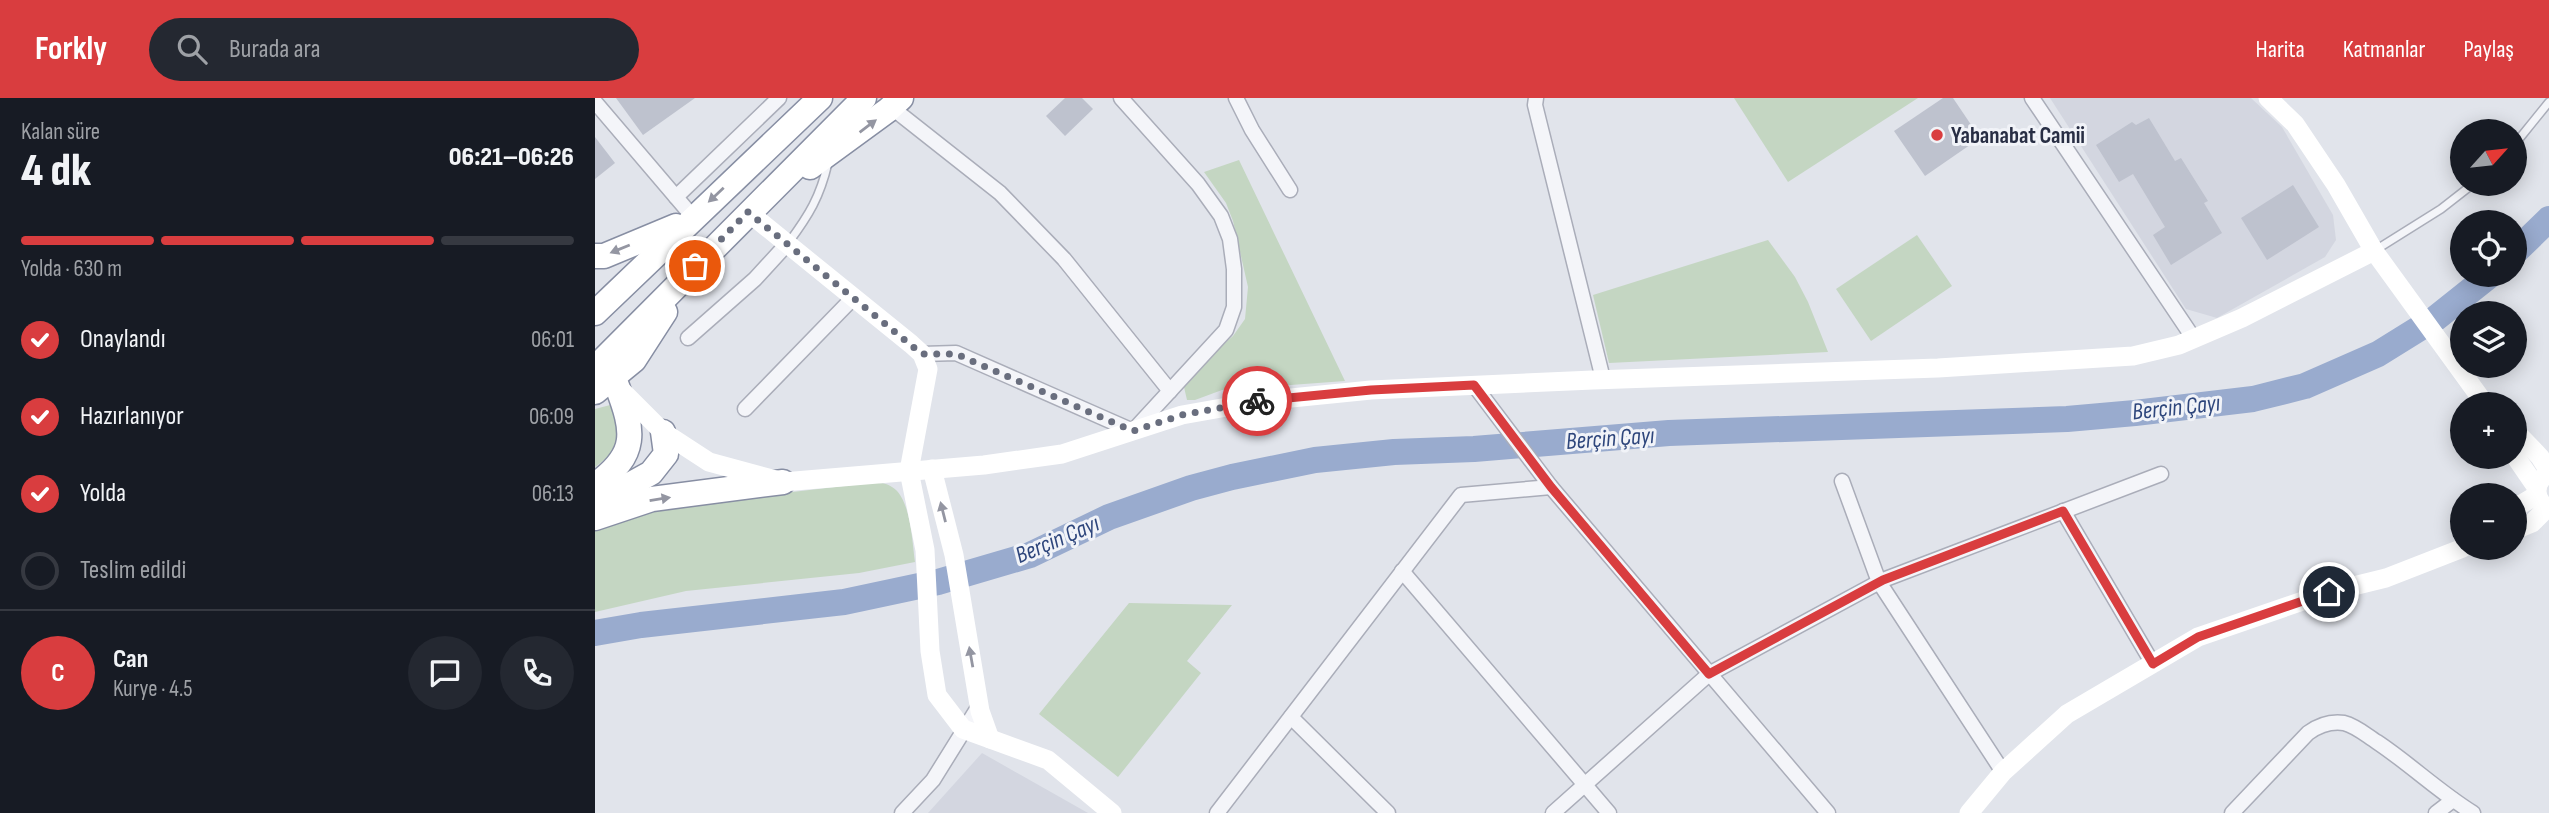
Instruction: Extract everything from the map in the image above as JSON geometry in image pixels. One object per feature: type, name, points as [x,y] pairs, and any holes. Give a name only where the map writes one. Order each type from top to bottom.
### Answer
[{"type":"highway","points":[[746,167],[804,98]]},
{"type":"highway","points":[[595,313],[691,218],[820,98]]},
{"type":"highway","points":[[595,368],[864,98]]},
{"type":"highway","points":[[771,191],[829,155],[896,103]]},
{"type":"highway","points":[[595,256],[604,256],[691,218]]},
{"type":"highway","points":[[595,295],[648,260]]},
{"type":"highway","points":[[595,485],[625,455],[631,435],[628,416],[606,389],[634,360],[695,266]]},
{"type":"highway","points":[[595,504],[651,473],[666,454],[663,432]]},
{"type":"highway","points":[[595,518],[652,499],[783,482]]},
{"type":"street","points":[[675,197],[779,98]]},
{"type":"street","points":[[1121,98],[1199,184],[1221,216],[1230,239],[1234,269],[1234,307],[1226,330],[1133,431]]},
{"type":"street","points":[[1236,98],[1252,130],[1290,190]]},
{"type":"street","points":[[1536,98],[1535,105],[1603,379]]},
{"type":"street","points":[[2032,98],[2194,339]]},
{"type":"street","points":[[2268,98],[2295,124],[2336,185],[2374,251],[2475,392]]},
{"type":"street","points":[[595,102],[691,218]]},
{"type":"street","points":[[896,103],[1000,193],[1064,259],[1170,391]]},
{"type":"street","points":[[748,212],[922,354],[928,369],[909,471],[925,551],[930,651],[937,695],[963,729],[1048,760],[1112,813]]},
{"type":"street","points":[[688,338],[755,279],[788,243]]},
{"type":"street","points":[[595,361],[606,389],[663,432],[709,462],[783,482],[1062,454],[1182,415],[1261,401],[1371,390],[1477,389],[1603,379],[1938,368],[2133,356],[2194,339],[2242,318],[2374,251]]},
{"type":"street","points":[[745,409],[853,298]]},
{"type":"street","points":[[922,354],[956,354],[1133,431]]},
{"type":"street","points":[[1477,389],[1548,483],[1828,813]]},
{"type":"street","points":[[2527,443],[2540,457],[2545,490],[2532,523],[2527,525]]},
{"type":"street","points":[[932,469],[954,555],[979,706],[990,739]]},
{"type":"street","points":[[2526,469],[2545,490]]},
{"type":"street","points":[[1553,813],[1709,674],[1879,582],[2161,474]]},
{"type":"street","points":[[1842,481],[1879,582],[2003,772]]},
{"type":"street","points":[[1217,813],[1461,495],[1548,483]]},
{"type":"street","points":[[2527,501],[2545,490]]},
{"type":"street","points":[[2063,511],[2153,664]]},
{"type":"street","points":[[1969,813],[2003,772],[2067,714],[2198,637],[2329,592],[2386,578],[2450,553]]},
{"type":"street","points":[[1402,571],[1609,813]]},
{"type":"street","points":[[902,813],[933,780],[979,706]]},
{"type":"street","points":[[1291,717],[1388,813]]},
{"type":"street","points":[[2232,813],[2308,733],[2332,723],[2356,728],[2473,813]]},
{"type":"street","points":[[2436,813],[2453,800]]},
{"type":"lane","points":[[2527,129],[2549,102]]},
{"type":"lane","points":[[788,243],[812,211],[823,186],[829,155]]},
{"type":"lane","points":[[2374,251],[2458,196]]},
{"type":"shaded area","points":[[2050,98],[2251,98],[2282,127],[2333,215],[2336,240],[2325,257],[2217,318],[2186,309]]},
{"type":"shaded area","points":[[982,753],[1088,813],[928,813]]},
{"type":"green space","points":[[1734,98],[1918,98],[1788,182]]},
{"type":"green space","points":[[1239,160],[1345,381],[1222,390],[1195,400],[1187,400],[1184,387],[1197,367],[1233,336],[1245,319],[1248,287],[1233,221],[1226,203],[1204,172]]},
{"type":"green space","points":[[1917,235],[1952,286],[1871,341],[1836,289]]},
{"type":"green space","points":[[1768,240],[1795,277],[1828,352],[1609,363],[1593,295]]},
{"type":"green space","points":[[614,404],[617,440],[610,453],[595,467],[595,409]]},
{"type":"green space","points":[[870,483],[890,485],[903,501],[910,521],[915,562],[859,573],[686,591],[595,612],[595,527],[622,516],[740,498]]},
{"type":"green space","points":[[1129,603],[1232,605],[1187,661],[1201,673],[1118,777],[1039,714]]},
{"type":"building","points":[[616,98],[695,98],[643,135]]},
{"type":"building","points":[[1065,98],[1082,98],[1093,109],[1065,136],[1046,116]]},
{"type":"building","name":"Yabanabat Camii","points":[[1943,98],[1953,98],[1980,138],[1925,176],[1894,131]]},
{"type":"building","points":[[2149,118],[2175,161],[2181,158],[2208,201],[2204,203],[2222,233],[2171,265],[2153,235],[2165,227],[2133,174],[2119,182],[2096,145],[2132,122],[2136,125]]},
{"type":"building","points":[[595,137],[615,163],[595,179]]},
{"type":"building","points":[[2293,185],[2319,227],[2267,260],[2241,218]]},
{"type":"waterway","name":"Berçin Çayı","points":[[2527,240],[2549,219]]},
{"type":"waterway","name":"Berçin Çayı","points":[[595,633],[641,625],[844,602],[938,582],[1030,555],[1109,517],[1191,488],[1315,460],[1669,433],[2067,419],[2253,399],[2305,386],[2378,354],[2436,318],[2475,287]]},
{"type":"way so far","points":[[695,266],[748,212],[922,354],[956,354],[1133,431],[1182,415],[1257,401]]},
{"type":"place","name":"Yabanabat Camii","points":[[1937,135]]},
{"type":"route","points":[[1257,401],[1371,390],[1474,385],[1551,487],[1709,674],[1883,580],[2063,511],[2153,664],[2198,637],[2329,592]]}]
